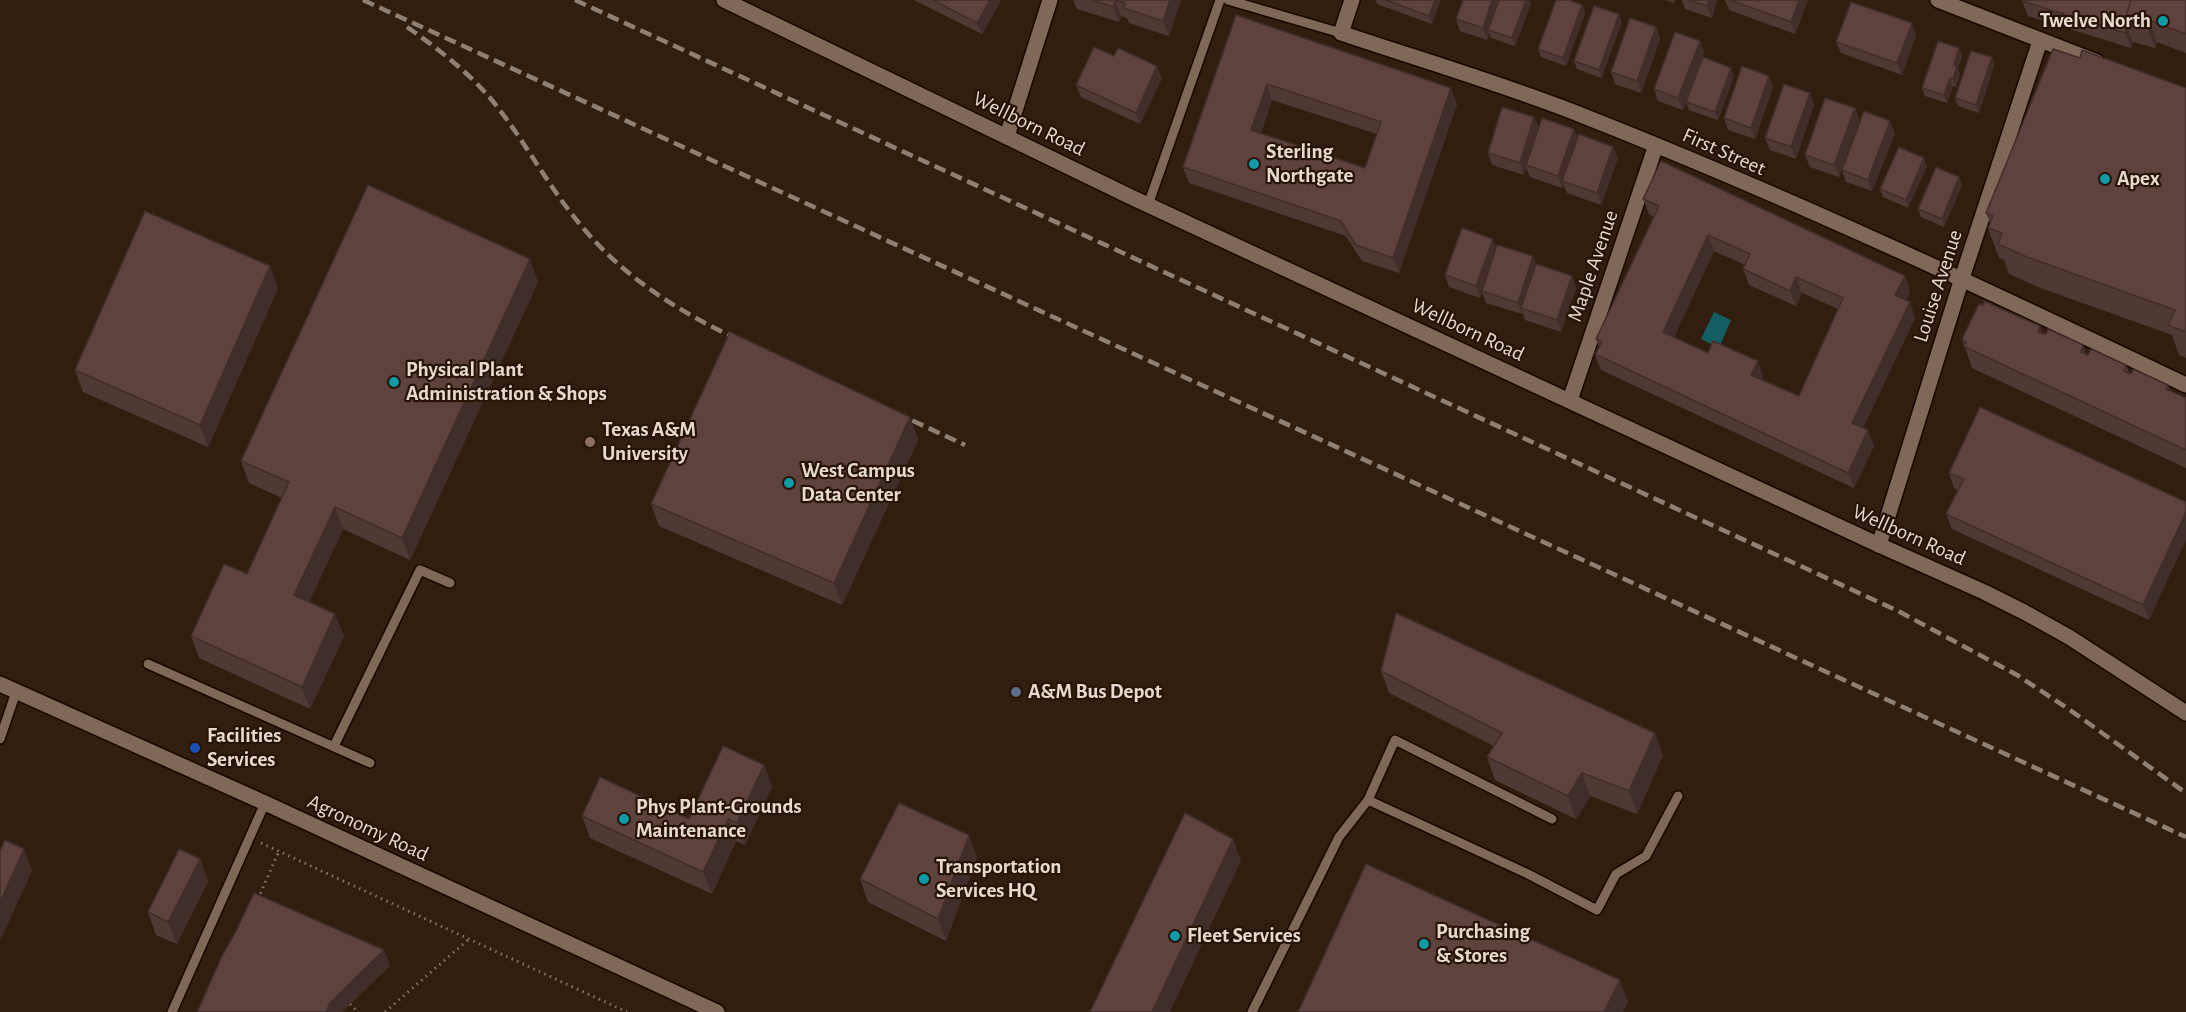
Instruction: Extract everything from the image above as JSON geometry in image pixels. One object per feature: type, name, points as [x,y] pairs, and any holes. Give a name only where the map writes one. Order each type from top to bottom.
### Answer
[{"type":"street","name":"Wellborn Road","points":[[724,0],[1148,205],[1984,592],[2069,637],[2186,713]]},
{"type":"street","points":[[1007,136],[1050,0]]},
{"type":"street","points":[[1341,33],[1352,0]]},
{"type":"street","points":[[1938,0],[2113,69]]},
{"type":"street","name":"First Street","points":[[1341,33],[1578,114],[1656,145],[1962,278],[2186,385]]},
{"type":"street","name":"Louise Avenue","points":[[1879,545],[1962,278],[2040,41]]},
{"type":"street","name":"Maple Avenue","points":[[1570,400],[1656,145]]},
{"type":"street","name":"Agronomy Road","points":[[0,684],[265,803],[717,1012]]},
{"type":"lane","points":[[1148,205],[1220,0]]},
{"type":"lane","name":"First Street","points":[[1228,0],[1341,33]]},
{"type":"lane","points":[[334,746],[420,570],[450,583]]},
{"type":"lane","points":[[148,664],[370,763]]},
{"type":"lane","points":[[0,739],[16,692]]},
{"type":"lane","points":[[1252,1012],[1340,837],[1368,800],[1395,740],[1552,819]]},
{"type":"lane","points":[[1368,800],[1528,874],[1597,910],[1616,874],[1646,856],[1678,796]]},
{"type":"lane","points":[[172,1012],[265,803]]},
{"type":"path","points":[[260,842],[627,1012]]},
{"type":"path","points":[[256,905],[279,851]]},
{"type":"path","points":[[385,1012],[469,939]]},
{"type":"path","points":[[350,1004],[358,1012]]},
{"type":"water","points":[[1714,312],[1731,320],[1719,348],[1701,339]]},
{"type":"building","points":[[933,0],[990,0],[977,23]]},
{"type":"building","points":[[1092,0],[1115,0],[1113,7]]},
{"type":"building","points":[[1115,0],[1170,0],[1163,21],[1124,8],[1125,3]]},
{"type":"building","points":[[1386,0],[1435,0],[1429,16]]},
{"type":"building","points":[[1463,0],[1492,0],[1483,28],[1456,19]]},
{"type":"building","points":[[1499,0],[1526,0],[1512,38],[1488,30]]},
{"type":"building","points":[[1556,0],[1569,0],[1582,5],[1563,58],[1538,49]]},
{"type":"building","points":[[1689,0],[1709,0],[1707,6]]},
{"type":"building","points":[[1730,0],[1799,0],[1791,22]]},
{"type":"building","points":[[2023,0],[2131,0],[2125,20],[2127,27],[2125,33]]},
{"type":"building","points":[[2131,0],[2186,0],[2186,34],[2149,20],[2147,26],[2125,20]]},
{"type":"building","points":[[1851,2],[1912,23],[1897,63],[1836,42]]},
{"type":"building","points":[[1594,6],[1619,14],[1599,70],[1574,61]]},
{"type":"building","name":"Sterling Northgate","points":[[1236,15],[1451,88],[1393,258],[1356,245],[1341,221],[1183,167]],"holes":[[[1267,84],[1381,122],[1365,168],[1251,130]]]},
{"type":"building","points":[[1630,18],[1656,27],[1637,81],[1611,72]]},
{"type":"building","points":[[1675,32],[1700,41],[1678,98],[1654,89]]},
{"type":"building","points":[[1938,41],[1959,48],[1953,79],[1950,78],[1944,95],[1922,88]]},
{"type":"building","points":[[1094,47],[1114,56],[1118,48],[1157,66],[1136,113],[1076,85]]},
{"type":"building","name":"Apex","points":[[2053,49],[2080,58],[2082,50],[2186,88],[2186,332],[2168,325],[2175,310],[2027,257],[1998,244],[2002,233],[1988,228],[1993,216],[1986,213]]},
{"type":"building","points":[[1971,51],[1992,57],[1976,105],[1955,98]]},
{"type":"building","points":[[1703,57],[1731,68],[1715,112],[1686,102]]},
{"type":"building","points":[[1742,66],[1769,76],[1751,128],[1724,118]]},
{"type":"building","points":[[1784,84],[1810,93],[1791,147],[1765,138]]},
{"type":"building","points":[[1825,98],[1855,108],[1834,165],[1805,155]]},
{"type":"building","points":[[1502,107],[1534,117],[1520,163],[1488,153]]},
{"type":"building","points":[[1864,111],[1890,121],[1868,180],[1842,170]]},
{"type":"building","points":[[1542,118],[1574,129],[1558,176],[1526,165]]},
{"type":"building","points":[[1579,134],[1613,147],[1597,193],[1562,181]]},
{"type":"building","points":[[1899,147],[1924,158],[1906,200],[1880,189]]},
{"type":"building","points":[[1661,161],[1905,276],[1895,295],[1910,302],[1852,423],[1868,430],[1848,473],[1595,354],[1602,342],[1596,339],[1659,206],[1643,199]],"holes":[[[1708,235],[1750,254],[1743,269],[1790,291],[1796,277],[1843,298],[1799,396],[1751,375],[1758,361],[1713,341],[1708,353],[1663,332]]]},
{"type":"building","points":[[1936,167],[1959,177],[1942,219],[1918,209]]},
{"type":"building","name":"Physical Plant Administration & Shops","points":[[368,185],[530,259],[402,538],[335,507],[294,595],[335,614],[302,687],[191,636],[224,564],[247,574],[289,482],[241,461]]},
{"type":"building","points":[[145,211],[270,266],[200,425],[75,370]]},
{"type":"building","points":[[1462,228],[1493,239],[1476,286],[1445,275]]},
{"type":"building","points":[[1497,245],[1533,256],[1518,303],[1482,291]]},
{"type":"building","points":[[1536,264],[1572,276],[1557,320],[1521,308]]},
{"type":"building","points":[[1984,301],[2040,326],[2038,332],[2046,334],[2048,329],[2083,345],[2081,352],[2088,355],[2091,349],[2126,365],[2124,371],[2131,374],[2133,369],[2168,385],[2166,389],[2186,398],[2186,450],[1963,346],[1966,342],[1962,339],[1979,304],[1983,305]]},
{"type":"building","name":"West Campus Data Center","points":[[730,332],[910,417],[834,583],[651,504]]},
{"type":"building","points":[[1980,407],[2186,502],[2186,512],[2143,605],[1946,514],[1964,479],[1949,473]]},
{"type":"building","points":[[1396,613],[1655,733],[1629,791],[1582,773],[1568,796],[1487,757],[1502,733],[1381,671]]},
{"type":"building","points":[[723,746],[764,765],[737,823],[728,819],[703,872],[582,816],[600,777],[689,819]]},
{"type":"building","name":"Transportation Services HQ","points":[[899,803],[969,835],[938,919],[860,879]]},
{"type":"building","name":"Fleet Services","points":[[1185,813],[1233,839],[1152,1012],[1090,1012]]},
{"type":"building","points":[[5,840],[24,849],[0,902],[0,851]]},
{"type":"building","points":[[179,849],[200,859],[168,922],[148,912]]},
{"type":"building","name":"Purchasing & Stores","points":[[1366,864],[1620,980],[1604,1012],[1298,1012]]},
{"type":"building","points":[[254,893],[384,950],[330,1003],[326,1012],[197,1012]]},
{"type":"railway","points":[[363,0],[2186,837]]},
{"type":"railway","points":[[575,0],[1898,611],[2017,675],[2186,793]]},
{"type":"railway","points":[[407,27],[451,60],[491,99],[571,214],[619,264],[678,308],[744,342]]},
{"type":"railway","points":[[896,413],[965,445]]},
{"type":"place","name":"Twelve North","points":[[2163,21]]},
{"type":"place","name":"Sterling Northgate","points":[[1254,164]]},
{"type":"place","name":"Apex","points":[[2105,179]]},
{"type":"place","name":"Physical Plant Administration & Shops","points":[[394,382]]},
{"type":"place","name":"Texas A&M University","points":[[590,442]]},
{"type":"place","name":"West Campus Data Center","points":[[789,483]]},
{"type":"place","name":"A&M Bus Depot","points":[[1016,692]]},
{"type":"place","name":"Facilities Services","points":[[195,748]]},
{"type":"place","name":"Phys Plant-Grounds Maintenance","points":[[624,819]]},
{"type":"place","name":"Transportation Services HQ","points":[[924,879]]},
{"type":"place","name":"Fleet Services","points":[[1175,936]]},
{"type":"place","name":"Purchasing & Stores","points":[[1424,944]]}]
